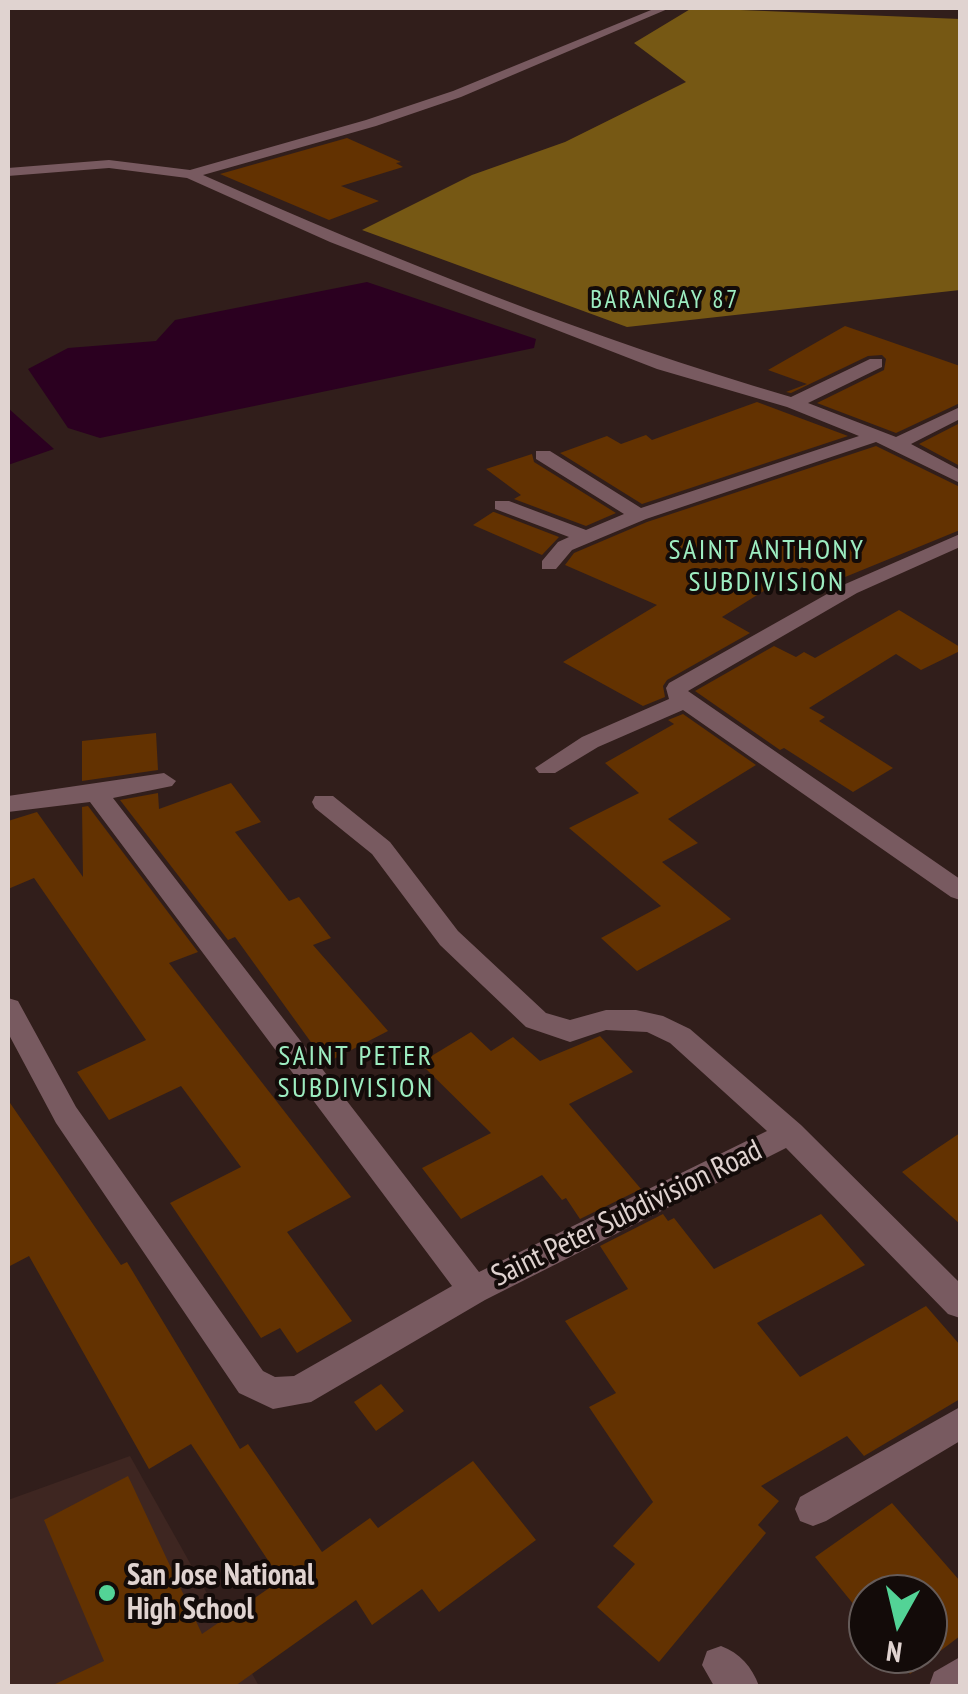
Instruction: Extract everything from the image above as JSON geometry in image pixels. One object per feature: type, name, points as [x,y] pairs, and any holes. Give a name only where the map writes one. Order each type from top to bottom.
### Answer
[{"type":"street","points":[[190,174],[372,123],[458,94],[664,8]]},
{"type":"street","points":[[8,172],[109,164],[190,174],[335,239],[664,365],[793,403],[897,444],[960,476]]},
{"type":"street","points":[[793,403],[876,363]]},
{"type":"street","points":[[897,444],[960,412]]},
{"type":"street","points":[[549,565],[565,546],[583,536],[873,437]]},
{"type":"street","points":[[543,455],[639,515]]},
{"type":"street","points":[[502,505],[583,536]]},
{"type":"street","points":[[960,540],[850,588],[677,688],[682,702],[842,806],[960,891]]},
{"type":"street","points":[[548,768],[590,742],[682,702]]},
{"type":"street","points":[[8,804],[164,781]]},
{"type":"street","points":[[96,793],[474,1290]]},
{"type":"street","points":[[324,802],[380,848],[449,938],[536,1020],[570,1031],[606,1020],[653,1023],[680,1036],[790,1133]]},
{"type":"street","name":"Saint Peter Subdivision Road","points":[[8,1008],[66,1115],[251,1382],[273,1393],[298,1392],[474,1290],[790,1133],[960,1304]]},
{"type":"street","points":[[812,1509],[960,1423]]},
{"type":"street","points":[[948,1686],[960,1676]]},
{"type":"shaded area","points":[[692,8],[960,19],[960,290],[627,327],[362,230],[472,175],[565,142],[686,82],[634,43]]},
{"type":"shaded area","points":[[367,282],[536,339],[534,348],[100,438],[68,428],[28,369],[68,348],[156,341],[175,320]]},
{"type":"shaded area","points":[[8,408],[54,449],[8,465]]},
{"type":"shaded area","name":"San Jose National High School","points":[[130,1456],[259,1686],[8,1686],[8,1500]]},
{"type":"building","points":[[347,138],[401,162],[396,163],[403,167],[341,186],[379,201],[329,220],[220,174]]},
{"type":"building","points":[[845,326],[960,366],[960,403],[896,433],[817,403],[884,370],[886,359],[882,355],[868,356],[791,393],[786,392],[807,384],[768,370]]},
{"type":"building","points":[[757,402],[848,436],[642,504],[560,453],[607,436],[621,444],[646,435],[652,440]]},
{"type":"building","points":[[960,423],[960,466],[919,444]]},
{"type":"building","points":[[876,446],[960,487],[960,530],[828,584],[802,567],[722,617],[750,633],[667,680],[663,686],[665,697],[643,706],[563,662],[657,605],[565,565],[574,553],[647,522]]},
{"type":"building","points":[[532,454],[534,462],[616,513],[586,526],[514,499],[521,495],[486,469]]},
{"type":"building","points":[[493,512],[559,537],[542,555],[473,525]]},
{"type":"building","points":[[899,610],[960,647],[960,651],[921,670],[896,654],[809,708],[825,717],[819,721],[893,768],[853,792],[784,748],[780,750],[695,691],[774,646],[796,657],[804,652],[815,658]]},
{"type":"building","points":[[683,714],[756,765],[668,819],[698,843],[662,862],[731,919],[637,971],[601,938],[661,906],[569,828],[639,793],[605,763],[674,724],[668,720]]},
{"type":"building","points":[[156,733],[158,770],[82,781],[82,741]]},
{"type":"building","points":[[231,783],[261,822],[235,832],[289,901],[299,897],[331,938],[313,945],[388,1031],[326,1063],[235,937],[228,940],[120,800],[158,793],[159,809]]},
{"type":"building","points":[[88,806],[198,952],[169,963],[351,1197],[287,1232],[352,1321],[297,1353],[280,1328],[261,1338],[170,1203],[241,1167],[181,1086],[109,1120],[77,1072],[146,1040],[34,878],[8,889],[8,821],[37,812],[83,877],[82,807]]},
{"type":"building","points":[[471,1032],[491,1051],[513,1037],[540,1061],[600,1036],[633,1072],[569,1104],[641,1189],[580,1219],[566,1198],[562,1200],[542,1175],[461,1219],[422,1168],[491,1133],[420,1063]]},
{"type":"building","points":[[8,1100],[121,1265],[127,1262],[240,1449],[248,1444],[322,1552],[370,1518],[378,1528],[473,1461],[536,1540],[439,1612],[422,1589],[372,1625],[356,1600],[235,1686],[51,1686],[104,1661],[44,1520],[128,1476],[202,1634],[281,1580],[191,1444],[149,1469],[29,1256],[8,1267]]},
{"type":"building","points":[[960,1133],[960,1224],[902,1172]]},
{"type":"building","points":[[663,1214],[668,1221],[674,1218],[714,1269],[821,1214],[865,1265],[757,1323],[800,1377],[926,1306],[960,1345],[960,1399],[864,1456],[847,1436],[761,1486],[779,1501],[758,1525],[766,1533],[659,1662],[597,1607],[635,1564],[613,1546],[653,1502],[589,1407],[616,1393],[565,1321],[628,1289],[600,1246]]},
{"type":"building","points":[[381,1384],[404,1411],[376,1431],[354,1402]]},
{"type":"building","points":[[892,1503],[960,1581],[960,1636],[948,1645],[948,1574],[848,1574],[848,1597],[815,1557]]},
{"type":"place","name":"San Jose National High School","points":[[107,1593]]},
{"type":"district","name":"BARANGAY 87","points":[[665,301]]},
{"type":"district","name":"SAINT ANTHONY SUBDIVISION","points":[[767,567]]},
{"type":"district","name":"SAINT PETER SUBDIVISION","points":[[356,1073]]}]
